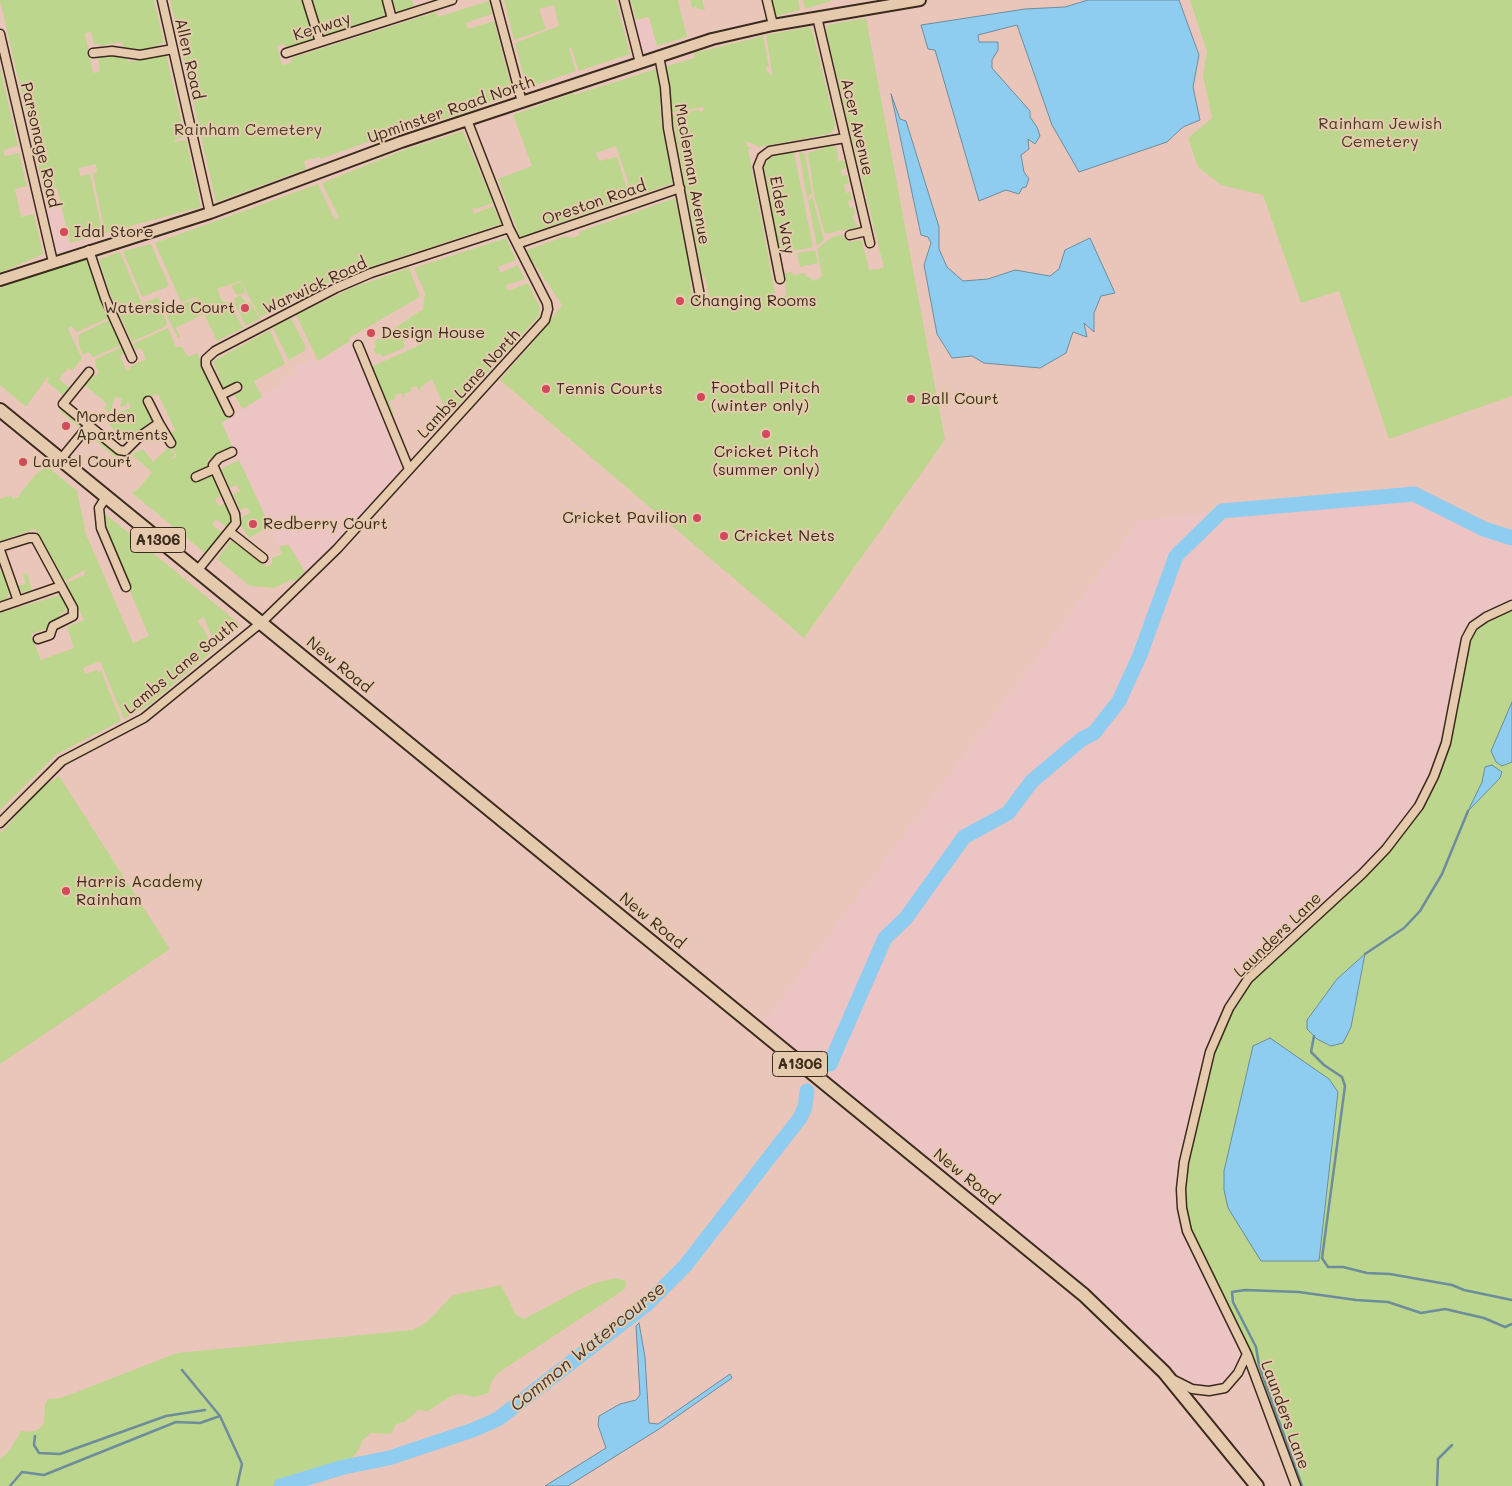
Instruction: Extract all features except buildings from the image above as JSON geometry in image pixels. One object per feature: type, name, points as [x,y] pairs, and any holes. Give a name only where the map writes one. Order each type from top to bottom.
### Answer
[{"type":"main road","name":"New Road","points":[[0,410],[1077,1289],[1164,1372],[1257,1486]]},
{"type":"street","name":"Allen Road","points":[[162,0],[210,213]]},
{"type":"street","points":[[307,0],[320,42]]},
{"type":"street","points":[[386,0],[392,19]]},
{"type":"street","name":"Kenway","points":[[286,54],[452,0]]},
{"type":"street","points":[[496,0],[522,102]]},
{"type":"street","points":[[624,0],[640,63]]},
{"type":"street","points":[[767,0],[773,25]]},
{"type":"street","name":"Upminster Road North","points":[[0,280],[89,250],[210,213],[401,142],[712,39],[773,25],[920,0]]},
{"type":"street","name":"Acer Avenue","points":[[817,17],[870,243]]},
{"type":"street","name":"Parsonage Road","points":[[0,34],[53,262]]},
{"type":"street","points":[[93,53],[112,51],[140,55],[173,49]]},
{"type":"street","name":"Maclennan Avenue","points":[[659,56],[665,87],[668,128],[700,296]]},
{"type":"street","name":"Lambs Lane North","points":[[262,622],[337,549],[545,320],[548,309],[546,303],[510,228],[466,120]]},
{"type":"street","name":"Elder Way","points":[[780,278],[758,167],[762,157],[770,151],[845,138]]},
{"type":"street","name":"Oreston Road","points":[[517,244],[680,188]]},
{"type":"street","name":"Warwick Road","points":[[229,412],[206,365],[206,359],[215,351],[336,288],[371,273],[510,228]]},
{"type":"street","points":[[850,235],[868,231]]},
{"type":"street","points":[[89,250],[105,298],[132,358]]},
{"type":"street","points":[[358,345],[409,469]]},
{"type":"street","points":[[89,372],[63,404],[119,450],[125,451],[139,437],[159,423]]},
{"type":"street","points":[[221,395],[237,387]]},
{"type":"street","points":[[148,401],[171,443]]},
{"type":"street","points":[[61,459],[89,425]]},
{"type":"street","points":[[197,572],[236,523],[235,514],[214,469],[215,462],[232,452]]},
{"type":"street","points":[[196,477],[214,469]]},
{"type":"street","points":[[106,497],[99,508],[101,528],[126,587]]},
{"type":"street","points":[[230,532],[263,558]]},
{"type":"street","points":[[18,601],[0,549],[29,538],[34,538],[74,612],[73,616],[65,622],[54,626],[50,634],[38,639]]},
{"type":"street","points":[[0,607],[61,586]]},
{"type":"street","name":"Launders Lane","points":[[1296,1486],[1248,1354],[1187,1231],[1182,1208],[1181,1189],[1184,1162],[1210,1052],[1229,1008],[1248,979],[1362,874],[1386,849],[1418,806],[1434,776],[1446,743],[1466,639],[1472,626],[1486,617],[1512,606]]},
{"type":"street","name":"Lambs Lane South","points":[[0,823],[62,761],[144,718],[262,622]]},
{"type":"street","name":"Launders Lane","points":[[1164,1372],[1176,1381],[1192,1388],[1208,1391],[1225,1388],[1238,1373],[1248,1354]]},
{"type":"shaded area","points":[[649,17],[659,56],[640,63],[629,22]]},
{"type":"shaded area","points":[[62,207],[73,256],[53,262],[41,211]]},
{"type":"shaded area","points":[[350,341],[367,372],[410,476],[311,581],[289,546],[285,544],[279,546],[222,423],[295,375],[293,369],[316,358],[318,361]]},
{"type":"shaded area","points":[[1415,489],[1438,506],[1484,529],[1512,540],[1512,610],[1486,617],[1454,708],[1247,1354],[1225,1388],[1209,1391],[1176,1382],[1117,1325],[758,1030],[1139,521]]},
{"type":"green space","points":[[0,0],[154,0],[164,43],[158,44],[158,47],[136,52],[124,50],[122,42],[99,46],[99,44],[94,45],[91,32],[85,33],[93,73],[100,71],[98,59],[101,55],[110,54],[127,58],[128,62],[166,54],[185,137],[175,139],[175,142],[186,140],[201,207],[105,233],[93,174],[97,172],[96,164],[79,168],[80,176],[90,174],[103,234],[70,243],[57,188],[44,191]]},
{"type":"green space","name":"Rainham Cemetery","points":[[170,0],[303,0],[314,36],[312,39],[298,44],[298,49],[295,45],[287,48],[283,44],[277,46],[282,65],[290,63],[292,58],[436,12],[438,17],[489,1],[492,14],[466,23],[468,29],[494,21],[513,94],[462,114],[395,132],[321,159],[320,157],[304,161],[306,169],[216,202]]},
{"type":"green space","points":[[312,0],[383,0],[386,11],[384,16],[328,35],[322,32]]},
{"type":"green space","points":[[392,0],[412,0],[414,6],[399,11],[395,9]]},
{"type":"green space","points":[[504,0],[616,0],[630,54],[579,71],[571,47],[569,49],[576,71],[527,88],[515,43],[559,26],[554,5],[539,9],[546,29],[514,40]]},
{"type":"green space","points":[[631,0],[678,0],[687,37],[657,46],[649,17],[636,20]]},
{"type":"green space","points":[[690,0],[702,0],[705,10],[698,9],[696,6],[692,8]]},
{"type":"green space","points":[[772,0],[798,0],[800,10],[776,16]]},
{"type":"green space","points":[[803,0],[831,0],[831,1],[805,9]]},
{"type":"green space","name":"Rainham Jewish Cemetery","points":[[1190,0],[1512,0],[1512,396],[1389,439],[1339,291],[1301,303],[1263,195],[1221,185],[1198,167],[1188,138],[1212,118],[1203,75],[1207,52]]},
{"type":"green space","points":[[866,18],[945,440],[804,638],[500,380],[541,333],[562,305],[529,256],[527,250],[566,236],[572,238],[580,235],[579,232],[675,198],[691,277],[692,295],[709,296],[705,278],[702,274],[672,115],[699,110],[701,112],[704,110],[704,107],[672,112],[667,66],[695,58],[694,53],[763,36],[769,66],[766,67],[773,77],[766,35],[809,27],[812,29],[835,124],[834,130],[829,134],[759,147],[746,141],[747,146],[752,148],[748,149],[776,298],[786,296],[785,273],[792,272],[793,275],[805,273],[806,277],[811,277],[812,281],[822,276],[817,249],[832,237],[842,235],[848,242],[862,240],[869,270],[884,268],[842,98],[852,96],[851,91],[841,93],[826,31],[827,25]]},
{"type":"green space","points":[[0,67],[18,146],[3,150],[5,156],[19,153],[27,186],[15,189],[21,217],[34,214],[43,254],[0,273]]},
{"type":"green space","points":[[656,69],[660,93],[661,122],[673,183],[633,197],[616,146],[596,153],[599,161],[617,157],[630,198],[520,237],[498,179],[532,166],[513,115],[573,93],[574,95]]},
{"type":"green space","points":[[463,131],[493,203],[476,209],[472,208],[474,214],[493,206],[501,224],[358,271],[294,297],[295,299],[260,317],[241,281],[217,289],[222,301],[230,303],[243,328],[217,341],[196,297],[181,302],[155,243],[318,184],[335,220],[339,218],[322,183],[404,150]]},
{"type":"green space","points":[[830,146],[837,147],[838,161],[844,160],[846,168],[841,170],[842,176],[847,175],[849,183],[844,185],[846,193],[850,192],[852,200],[848,201],[850,208],[854,207],[855,215],[852,216],[858,227],[825,234],[814,195],[808,153]]},
{"type":"green space","points":[[794,152],[813,247],[794,251],[793,247],[780,250],[764,166],[771,157]]},
{"type":"green space","points":[[799,152],[805,154],[812,193],[807,199]]},
{"type":"green space","points":[[812,196],[824,240],[817,246],[808,201]]},
{"type":"green space","points":[[506,238],[516,260],[498,267],[500,273],[518,265],[525,279],[506,285],[508,291],[528,283],[540,308],[539,316],[448,416],[432,379],[420,388],[421,393],[416,386],[411,388],[412,391],[404,394],[405,399],[401,393],[395,395],[396,398],[389,401],[394,414],[390,415],[371,367],[420,345],[416,334],[403,341],[405,346],[402,349],[382,357],[380,353],[377,355],[373,349],[376,347],[374,342],[423,309],[425,293],[414,268]]},
{"type":"green space","points":[[151,244],[169,286],[142,297],[123,251]]},
{"type":"green space","points":[[815,250],[818,263],[800,267],[797,253]]},
{"type":"green space","points":[[120,252],[142,304],[158,297],[165,310],[195,299],[207,325],[202,315],[176,328],[180,337],[178,338],[165,312],[163,313],[167,324],[164,327],[132,342],[110,294],[99,259]]},
{"type":"green space","points":[[86,258],[108,318],[77,332],[71,326],[68,328],[82,359],[72,371],[68,368],[59,379],[69,387],[63,395],[47,382],[49,379],[47,377],[26,407],[0,385],[0,288]]},
{"type":"green space","points":[[409,268],[420,297],[349,338],[350,341],[318,361],[296,315],[354,287]]},
{"type":"green space","points":[[241,282],[246,293],[237,295],[231,286]]},
{"type":"green space","name":"Waterside Court","points":[[240,295],[247,303],[250,302],[260,319],[246,326],[234,303],[236,302],[234,299]]},
{"type":"green space","points":[[291,318],[306,347],[304,351],[289,360],[273,328]]},
{"type":"green space","points":[[109,320],[121,345],[94,357],[89,352],[83,355],[79,346],[78,335]]},
{"type":"green space","points":[[168,328],[176,347],[182,347],[188,357],[197,353],[229,418],[222,423],[233,448],[207,460],[209,466],[207,468],[191,476],[194,482],[212,475],[222,496],[215,499],[219,506],[225,503],[232,520],[228,528],[216,519],[212,525],[221,531],[220,535],[205,553],[132,493],[140,487],[152,472],[132,455],[136,451],[138,452],[143,449],[153,462],[169,447],[175,455],[170,460],[177,456],[171,447],[175,443],[169,434],[175,430],[158,394],[142,400],[152,420],[128,442],[109,425],[120,411],[131,408],[128,402],[125,406],[120,407],[122,399],[115,397],[110,414],[104,408],[107,404],[85,385],[95,375],[99,380],[96,375],[99,373],[95,363],[96,359],[122,347],[125,353],[120,356],[127,371],[130,369],[129,367],[146,359],[141,348],[136,350],[133,344]]},
{"type":"green space","points":[[270,330],[285,364],[254,381],[262,397],[243,409],[234,395],[244,389],[240,383],[230,388],[223,387],[213,361]]},
{"type":"green space","points":[[62,407],[81,424],[79,427],[59,410]]},
{"type":"green space","points":[[91,433],[119,454],[116,458],[89,435]]},
{"type":"green space","points":[[239,460],[270,526],[249,538],[241,525],[242,517],[250,513],[247,507],[240,510],[233,494],[240,491],[237,485],[230,488],[221,469]]},
{"type":"green space","points":[[47,466],[77,491],[86,534],[133,643],[149,636],[103,528],[103,512],[241,625],[216,648],[204,617],[197,621],[203,628],[214,650],[148,706],[124,719],[100,661],[83,668],[85,674],[97,670],[98,672],[101,671],[121,721],[57,754],[0,810],[0,613],[60,595],[67,610],[60,614],[61,618],[47,622],[49,628],[31,634],[41,660],[74,648],[67,627],[84,620],[66,583],[85,575],[84,572],[88,568],[65,581],[35,529],[0,541],[0,499],[11,495],[13,499],[18,497],[35,475]]},
{"type":"green space","points":[[233,538],[263,561],[266,567],[272,564],[272,558],[282,554],[279,546],[289,545],[305,572],[295,581],[293,579],[274,588],[250,586],[217,559]]},
{"type":"green space","points":[[3,571],[10,592],[7,598],[0,602],[0,572]]},
{"type":"green space","points":[[27,573],[32,590],[22,592],[17,586],[26,584],[23,574]]},
{"type":"green space","points":[[1512,610],[1512,1486],[1296,1486],[1269,1405],[1187,1231],[1181,1189],[1210,1052],[1248,979],[1362,874],[1419,806],[1446,743],[1466,639],[1486,617]]},
{"type":"green space","name":"Harris Academy Rainham","points":[[59,776],[170,949],[0,1064],[0,832],[6,828],[33,794]]},
{"type":"green space","points":[[615,1278],[626,1281],[625,1289],[498,1373],[491,1382],[489,1393],[474,1397],[460,1394],[453,1395],[428,1411],[418,1410],[405,1422],[396,1424],[391,1434],[371,1433],[363,1440],[357,1452],[344,1467],[281,1486],[0,1486],[0,1459],[10,1450],[21,1431],[38,1430],[44,1423],[45,1404],[48,1399],[61,1398],[177,1353],[412,1330],[426,1323],[453,1295],[501,1285],[516,1315],[524,1319],[592,1284]]},
{"type":"water","points":[[1088,0],[1179,0],[1199,55],[1193,87],[1200,120],[1183,127],[1167,142],[1079,172],[1052,125],[1017,25],[978,35],[979,42],[998,42],[998,50],[992,60],[992,68],[1030,111],[1030,117],[1037,127],[1040,136],[1035,144],[1028,139],[1029,149],[1021,155],[1024,172],[1029,179],[1026,187],[1022,188],[1019,194],[1006,190],[979,201],[935,50],[928,49],[921,25],[1025,9],[1065,7]]},
{"type":"water","points":[[891,94],[900,119],[906,121],[939,227],[939,249],[947,267],[963,281],[988,279],[1015,270],[1050,276],[1059,269],[1065,250],[1090,238],[1115,293],[1101,296],[1094,313],[1094,332],[1084,323],[1087,337],[1073,332],[1066,353],[1040,368],[984,363],[972,356],[952,358],[937,334],[924,265],[931,243],[928,237],[921,235]]},
{"type":"water","points":[[1512,702],[1512,762],[1502,766],[1496,762],[1491,751]]},
{"type":"water","points":[[1492,765],[1502,772],[1500,778],[1468,811],[1482,782],[1485,767]]},
{"type":"water","points":[[1365,954],[1351,1027],[1343,1043],[1331,1046],[1317,1039],[1307,1029],[1307,1020],[1337,979]]},
{"type":"water","points":[[1270,1038],[1329,1079],[1338,1092],[1319,1261],[1261,1261],[1228,1208],[1224,1190],[1224,1171],[1253,1046]]},
{"type":"water","points":[[639,1323],[645,1357],[649,1423],[658,1424],[730,1374],[732,1378],[659,1429],[568,1486],[545,1486],[606,1448],[598,1425],[599,1416],[620,1404],[636,1400],[640,1395],[636,1326]]},
{"type":"waterway","name":"Common Watercourse","points":[[830,1064],[885,938],[906,918],[964,837],[1008,813],[1032,781],[1082,739],[1094,733],[1119,701],[1140,655],[1176,556],[1222,511],[1414,494],[1484,529],[1512,538]]},
{"type":"waterway","points":[[1365,954],[1404,928],[1420,911],[1442,874],[1468,811]]},
{"type":"waterway","points":[[1314,1036],[1311,1052],[1324,1065],[1342,1077],[1345,1086],[1322,1258],[1328,1267],[1343,1267],[1367,1273],[1390,1274],[1452,1285],[1464,1290],[1512,1300]]},
{"type":"waterway","name":"Common Watercourse","points":[[281,1486],[344,1467],[389,1458],[473,1430],[498,1419],[647,1304],[685,1266],[800,1118],[805,1107],[807,1091]]},
{"type":"waterway","points":[[1302,1486],[1259,1365],[1256,1347],[1233,1302],[1232,1292],[1245,1290],[1299,1292],[1356,1300],[1388,1302],[1421,1313],[1445,1309],[1484,1318],[1505,1327],[1512,1324]]},
{"type":"waterway","points":[[182,1370],[220,1416],[242,1464],[237,1486]]},
{"type":"waterway","points":[[35,1436],[34,1445],[39,1453],[60,1454],[166,1416],[205,1410]]},
{"type":"waterway","points":[[10,1486],[22,1472],[44,1475],[176,1422],[200,1423],[220,1416]]},
{"type":"waterway","points":[[1437,1486],[1438,1459],[1452,1445]]},
{"type":"place","name":"Idal Store","points":[[64,232]]},
{"type":"place","name":"Changing Rooms","points":[[680,301]]},
{"type":"place","name":"Waterside Court","points":[[245,308]]},
{"type":"place","name":"Design House","points":[[371,333]]},
{"type":"place","name":"Tennis Courts","points":[[546,389]]},
{"type":"place","name":"Football Pitch (winter only)","points":[[701,397]]},
{"type":"place","name":"Ball Court","points":[[911,399]]},
{"type":"place","name":"Morden Apartments","points":[[66,426]]},
{"type":"place","name":"Cricket Pitch (summer only)","points":[[766,434]]},
{"type":"place","name":"Laurel Court","points":[[23,462]]},
{"type":"place","name":"Cricket Pavilion","points":[[697,518]]},
{"type":"place","name":"Redberry Court","points":[[253,524]]},
{"type":"place","name":"Cricket Nets","points":[[724,536]]},
{"type":"place","name":"Harris Academy Rainham","points":[[66,891]]}]
